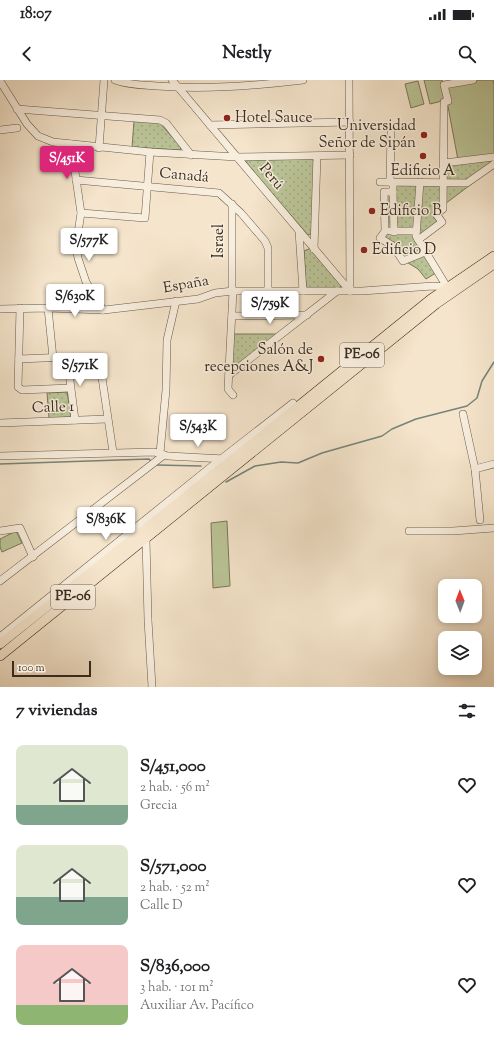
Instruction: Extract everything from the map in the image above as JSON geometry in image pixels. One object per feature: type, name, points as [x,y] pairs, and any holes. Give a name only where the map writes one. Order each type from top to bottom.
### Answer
[{"type":"main road","name":"PE-06","points":[[0,656],[143,535],[228,459],[335,377],[448,287],[494,256]]},
{"type":"main road","name":"PE-06","points":[[0,644],[143,535],[436,304],[494,264]]},
{"type":"main road","points":[[293,403],[335,377]]},
{"type":"street","points":[[99,148],[104,80]]},
{"type":"street","points":[[115,80],[132,84],[178,88],[215,88],[303,80]]},
{"type":"street","name":"Perú","points":[[172,80],[350,291]]},
{"type":"street","points":[[214,80],[215,88]]},
{"type":"street","points":[[349,80],[350,291]]},
{"type":"street","points":[[418,240],[442,222],[436,214],[443,209],[444,102],[448,101],[444,85],[473,80]]},
{"type":"street","points":[[0,81],[27,124],[38,136],[53,142],[99,148],[191,155],[237,157],[350,155]]},
{"type":"street","points":[[17,109],[160,120],[166,123],[191,155]]},
{"type":"street","points":[[210,125],[350,122]]},
{"type":"street","points":[[0,130],[17,128]]},
{"type":"street","points":[[391,133],[394,232]]},
{"type":"street","points":[[71,144],[81,212],[76,246],[78,258],[86,282],[103,310]]},
{"type":"street","points":[[81,212],[145,218],[150,152]]},
{"type":"street","points":[[314,249],[317,156]]},
{"type":"street","points":[[444,163],[494,157]]},
{"type":"street","points":[[380,182],[467,183],[494,164]]},
{"type":"street","name":"Canadá","points":[[76,180],[219,193],[232,204],[265,241],[268,248],[268,291]]},
{"type":"street","points":[[420,182],[416,231],[418,240],[448,287]]},
{"type":"street","points":[[393,192],[384,192],[385,231],[380,238],[393,246],[402,261],[425,252]]},
{"type":"street","name":"Israel","points":[[232,204],[233,291],[228,389],[233,396]]},
{"type":"street","points":[[385,215],[394,214]]},
{"type":"street","points":[[299,231],[303,291]]},
{"type":"street","points":[[385,231],[416,231]]},
{"type":"street","name":"España","points":[[0,309],[48,308],[103,310],[198,299],[215,293],[233,291],[350,291],[433,286],[448,287]]},
{"type":"street","points":[[229,375],[337,291]]},
{"type":"street","points":[[0,581],[33,557],[162,454],[167,340],[176,301]]},
{"type":"street","points":[[20,308],[18,387],[20,389],[70,388]]},
{"type":"street","points":[[48,308],[53,358]]},
{"type":"street","points":[[232,316],[307,315]]},
{"type":"street","points":[[19,359],[67,357],[75,420]]},
{"type":"street","points":[[100,371],[113,452]]},
{"type":"street","points":[[0,637],[228,459],[293,403]]},
{"type":"street","points":[[463,414],[475,470],[480,520]]},
{"type":"street","name":"Calle 1","points":[[0,423],[107,419]]},
{"type":"street","points":[[0,456],[113,452],[228,459]]},
{"type":"street","points":[[475,470],[494,464]]},
{"type":"street","points":[[475,470],[494,470]]},
{"type":"street","points":[[0,531],[20,528],[33,557]]},
{"type":"street","points":[[408,531],[453,532],[494,528]]},
{"type":"street","points":[[143,535],[152,687]]},
{"type":"green space","points":[[424,80],[442,80],[446,100],[430,104]]},
{"type":"green space","points":[[480,80],[493,80],[494,84],[494,155],[458,160],[444,85]]},
{"type":"green space","points":[[418,81],[424,104],[411,108],[405,84]]},
{"type":"green space","points":[[134,121],[159,122],[181,147],[180,150],[132,147]]},
{"type":"green space","points":[[494,158],[494,167],[441,207],[440,222],[421,237],[417,230],[383,230],[381,192],[395,192],[395,183],[445,185],[445,164]]},
{"type":"green space","points":[[311,159],[314,161],[313,233],[308,235],[246,163],[248,160]]},
{"type":"green space","points":[[417,232],[439,271],[426,279],[418,269],[405,261],[382,236],[383,233]]},
{"type":"green space","points":[[311,248],[341,285],[340,288],[308,289],[306,287],[304,251]]},
{"type":"green space","points":[[234,334],[278,334],[238,366],[231,364]]},
{"type":"green space","points":[[67,392],[71,417],[49,418],[47,393]]},
{"type":"green space","points":[[227,521],[230,586],[213,588],[211,523]]},
{"type":"green space","points":[[16,531],[22,543],[2,552],[0,547],[0,539]]},
{"type":"waterway","points":[[226,482],[255,466],[281,462],[298,463],[322,453],[382,436],[392,429],[416,419],[467,406],[477,398],[482,381],[494,362]]},
{"type":"waterway","points":[[0,464],[149,459],[152,462]]},
{"type":"waterway","points":[[157,465],[201,466]]},
{"type":"place","name":"Hotel Sauce","points":[[227,118]]},
{"type":"place","name":"Universidad Señor de Sipán","points":[[424,135]]},
{"type":"place","name":"Edificio A","points":[[423,156]]},
{"type":"place","name":"Edificio B","points":[[372,211]]},
{"type":"place","name":"Edificio D","points":[[364,250]]},
{"type":"place","name":"Salón de recepciones A&J","points":[[321,359]]}]
